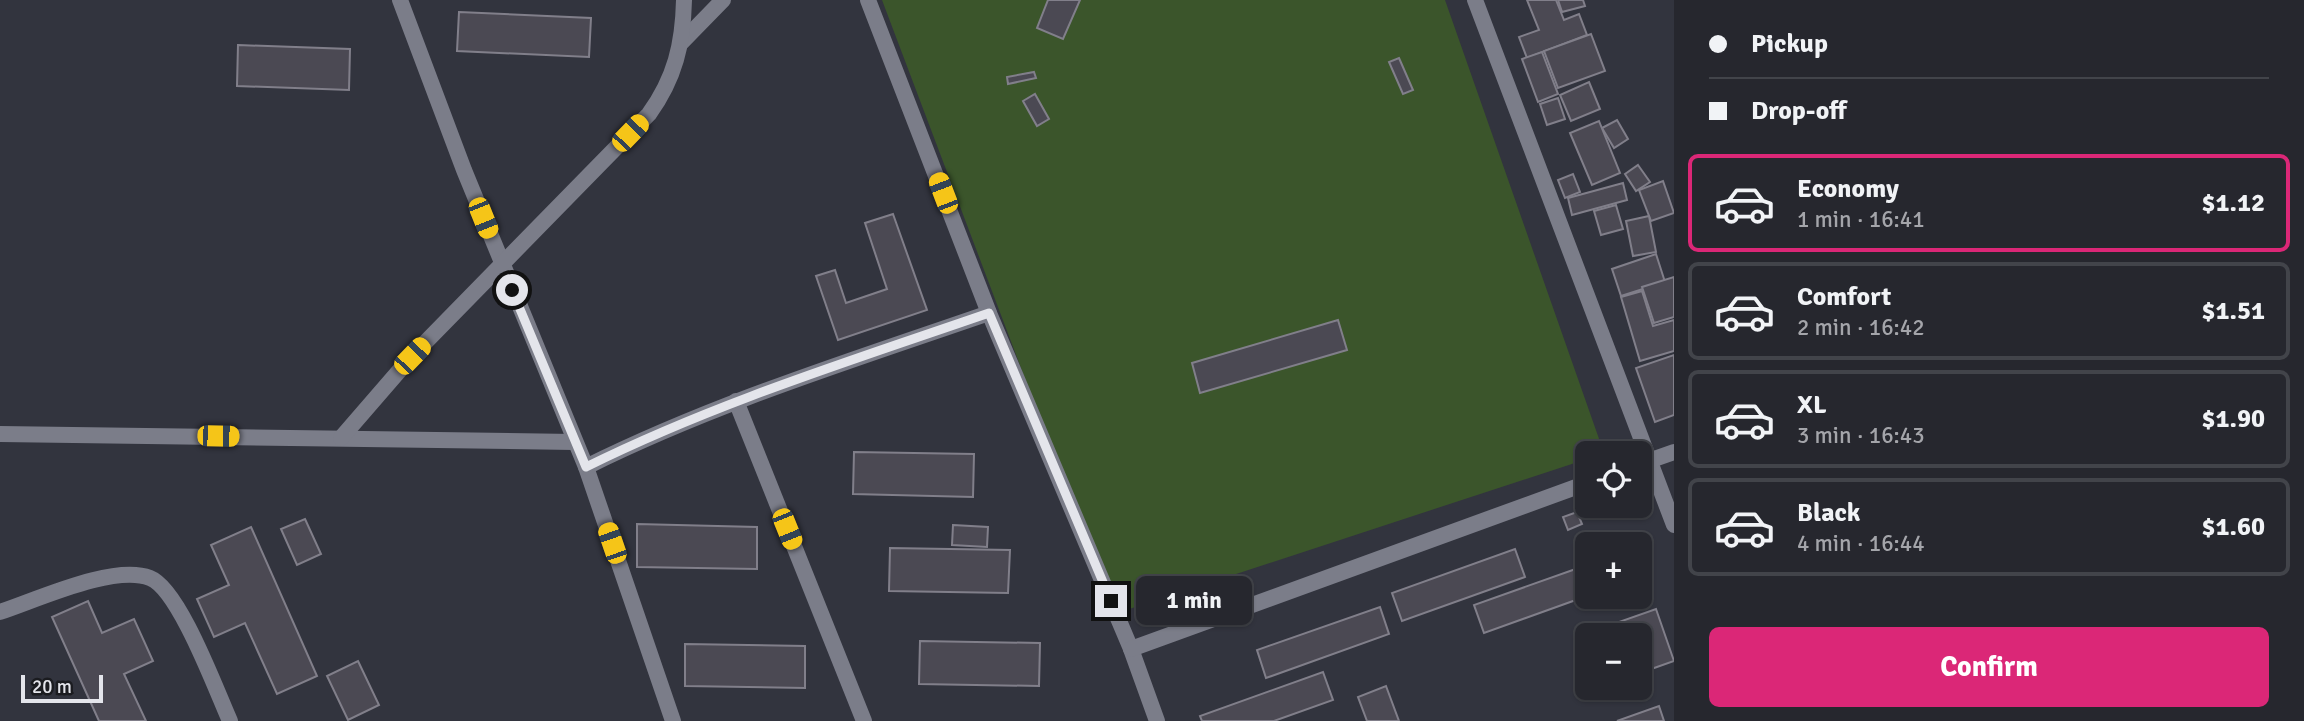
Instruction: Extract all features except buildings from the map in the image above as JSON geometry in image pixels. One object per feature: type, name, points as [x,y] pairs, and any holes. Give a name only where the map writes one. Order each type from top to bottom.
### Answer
[{"type":"lane","points":[[400,0],[502,265],[586,467],[673,721]]},
{"type":"lane","points":[[341,438],[412,356],[649,114],[672,78],[681,43],[684,0]]},
{"type":"lane","points":[[681,43],[723,0]]},
{"type":"lane","points":[[868,0],[989,313],[1131,649],[1157,721]]},
{"type":"lane","points":[[1475,0],[1637,441]]},
{"type":"lane","points":[[586,467],[638,441],[736,401],[989,313]]},
{"type":"lane","points":[[736,401],[864,721]]},
{"type":"lane","points":[[0,434],[574,442]]},
{"type":"lane","points":[[1652,460],[1674,452]]},
{"type":"lane","points":[[1652,477],[1674,524]]},
{"type":"lane","points":[[1131,649],[1575,487]]},
{"type":"lane","points":[[0,612],[105,578],[135,575],[150,578],[162,585],[176,606],[230,721]]},
{"type":"green space","points":[[882,0],[1445,0],[1600,441],[1575,441],[1575,463],[1114,614]]},
{"type":"route","points":[[512,290],[586,467],[638,441],[736,401],[989,313],[1111,601]]}]
